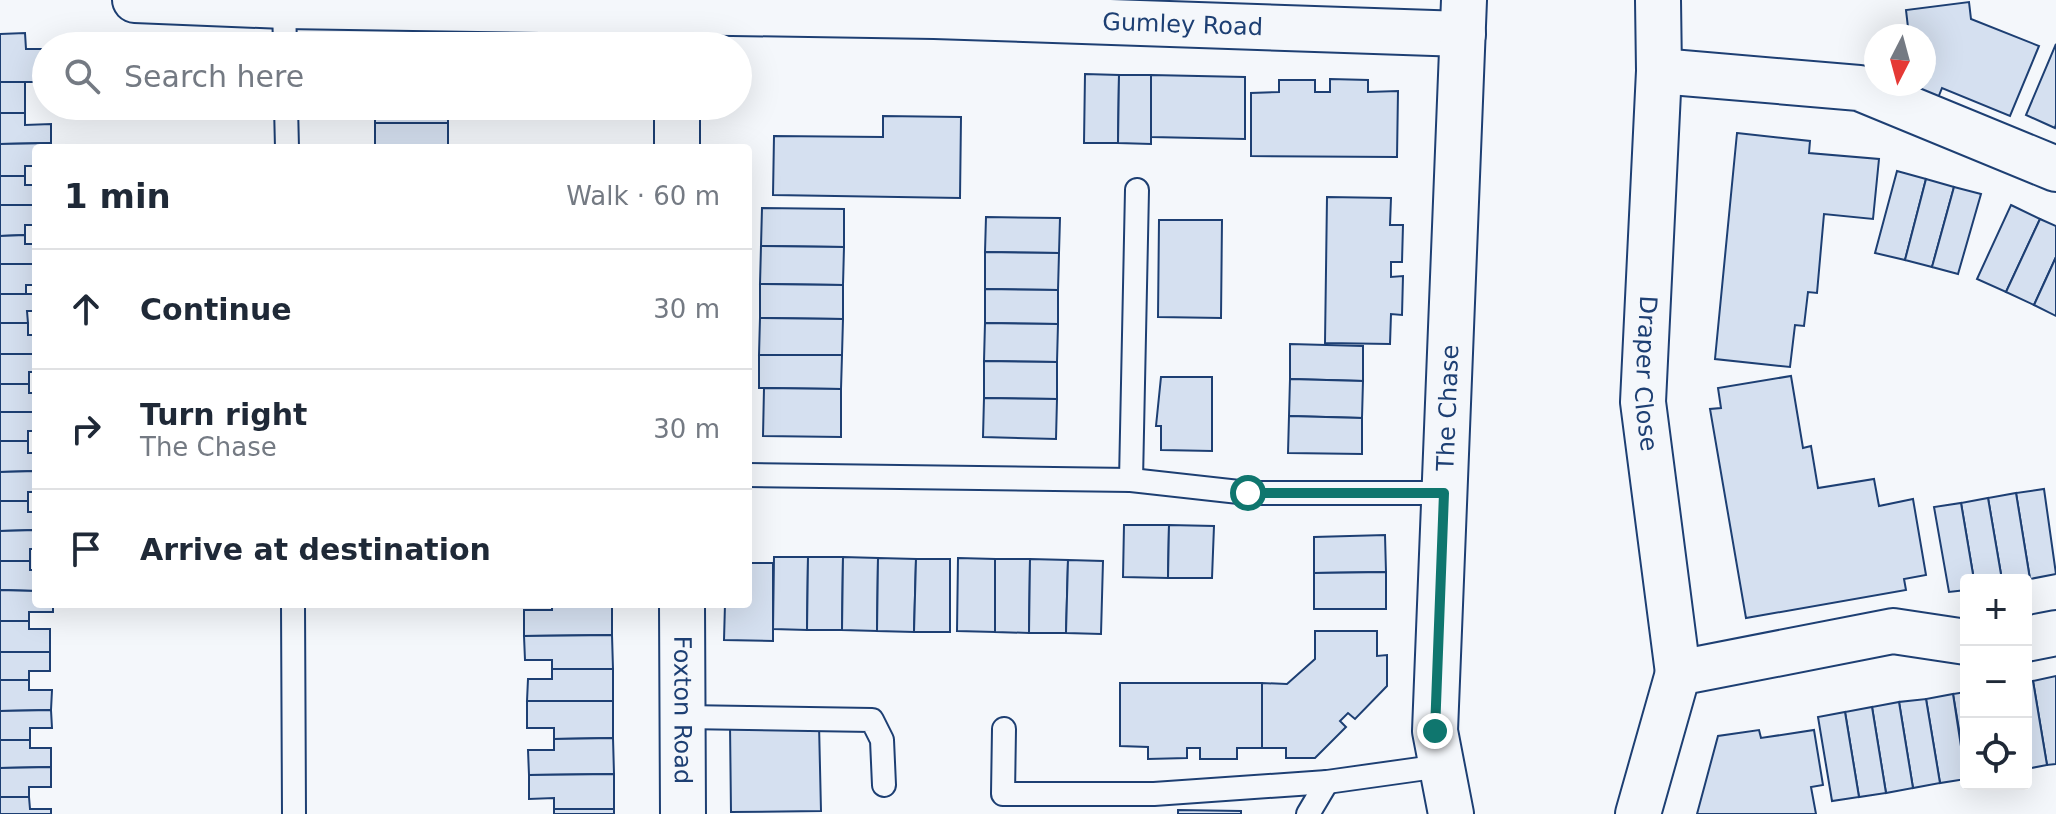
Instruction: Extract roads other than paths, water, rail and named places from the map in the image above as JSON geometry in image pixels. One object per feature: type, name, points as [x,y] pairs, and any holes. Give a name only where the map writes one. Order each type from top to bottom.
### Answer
[{"type":"street","name":"Gumley Road","points":[[135,0],[284,26],[516,5],[676,29],[934,8],[1464,17]]},
{"type":"street","name":"Draper Close","points":[[1638,814],[1678,673],[1643,402],[1659,71],[1658,0]]},
{"type":"street","name":"The Chase","points":[[1451,814],[1435,731],[1464,17]]},
{"type":"street","points":[[1659,71],[1859,88],[2056,169]]},
{"type":"street","points":[[677,120],[677,144]]},
{"type":"street","name":"Foxton Road","points":[[682,608],[683,814]]},
{"type":"street","points":[[1678,673],[1893,631],[1960,641]]},
{"type":"street","points":[[2032,638],[2056,633]]},
{"type":"lane","points":[[286,120],[287,144]]},
{"type":"lane","points":[[1131,480],[1137,190]]},
{"type":"lane","points":[[752,475],[1131,480],[1248,493],[1444,493]]},
{"type":"lane","points":[[293,608],[294,814]]},
{"type":"lane","points":[[684,717],[785,716],[872,720],[882,740],[884,785]]},
{"type":"lane","points":[[1004,729],[1003,794],[1154,794],[1327,782],[1441,766]]},
{"type":"lane","points":[[1308,814],[1327,782]]}]
